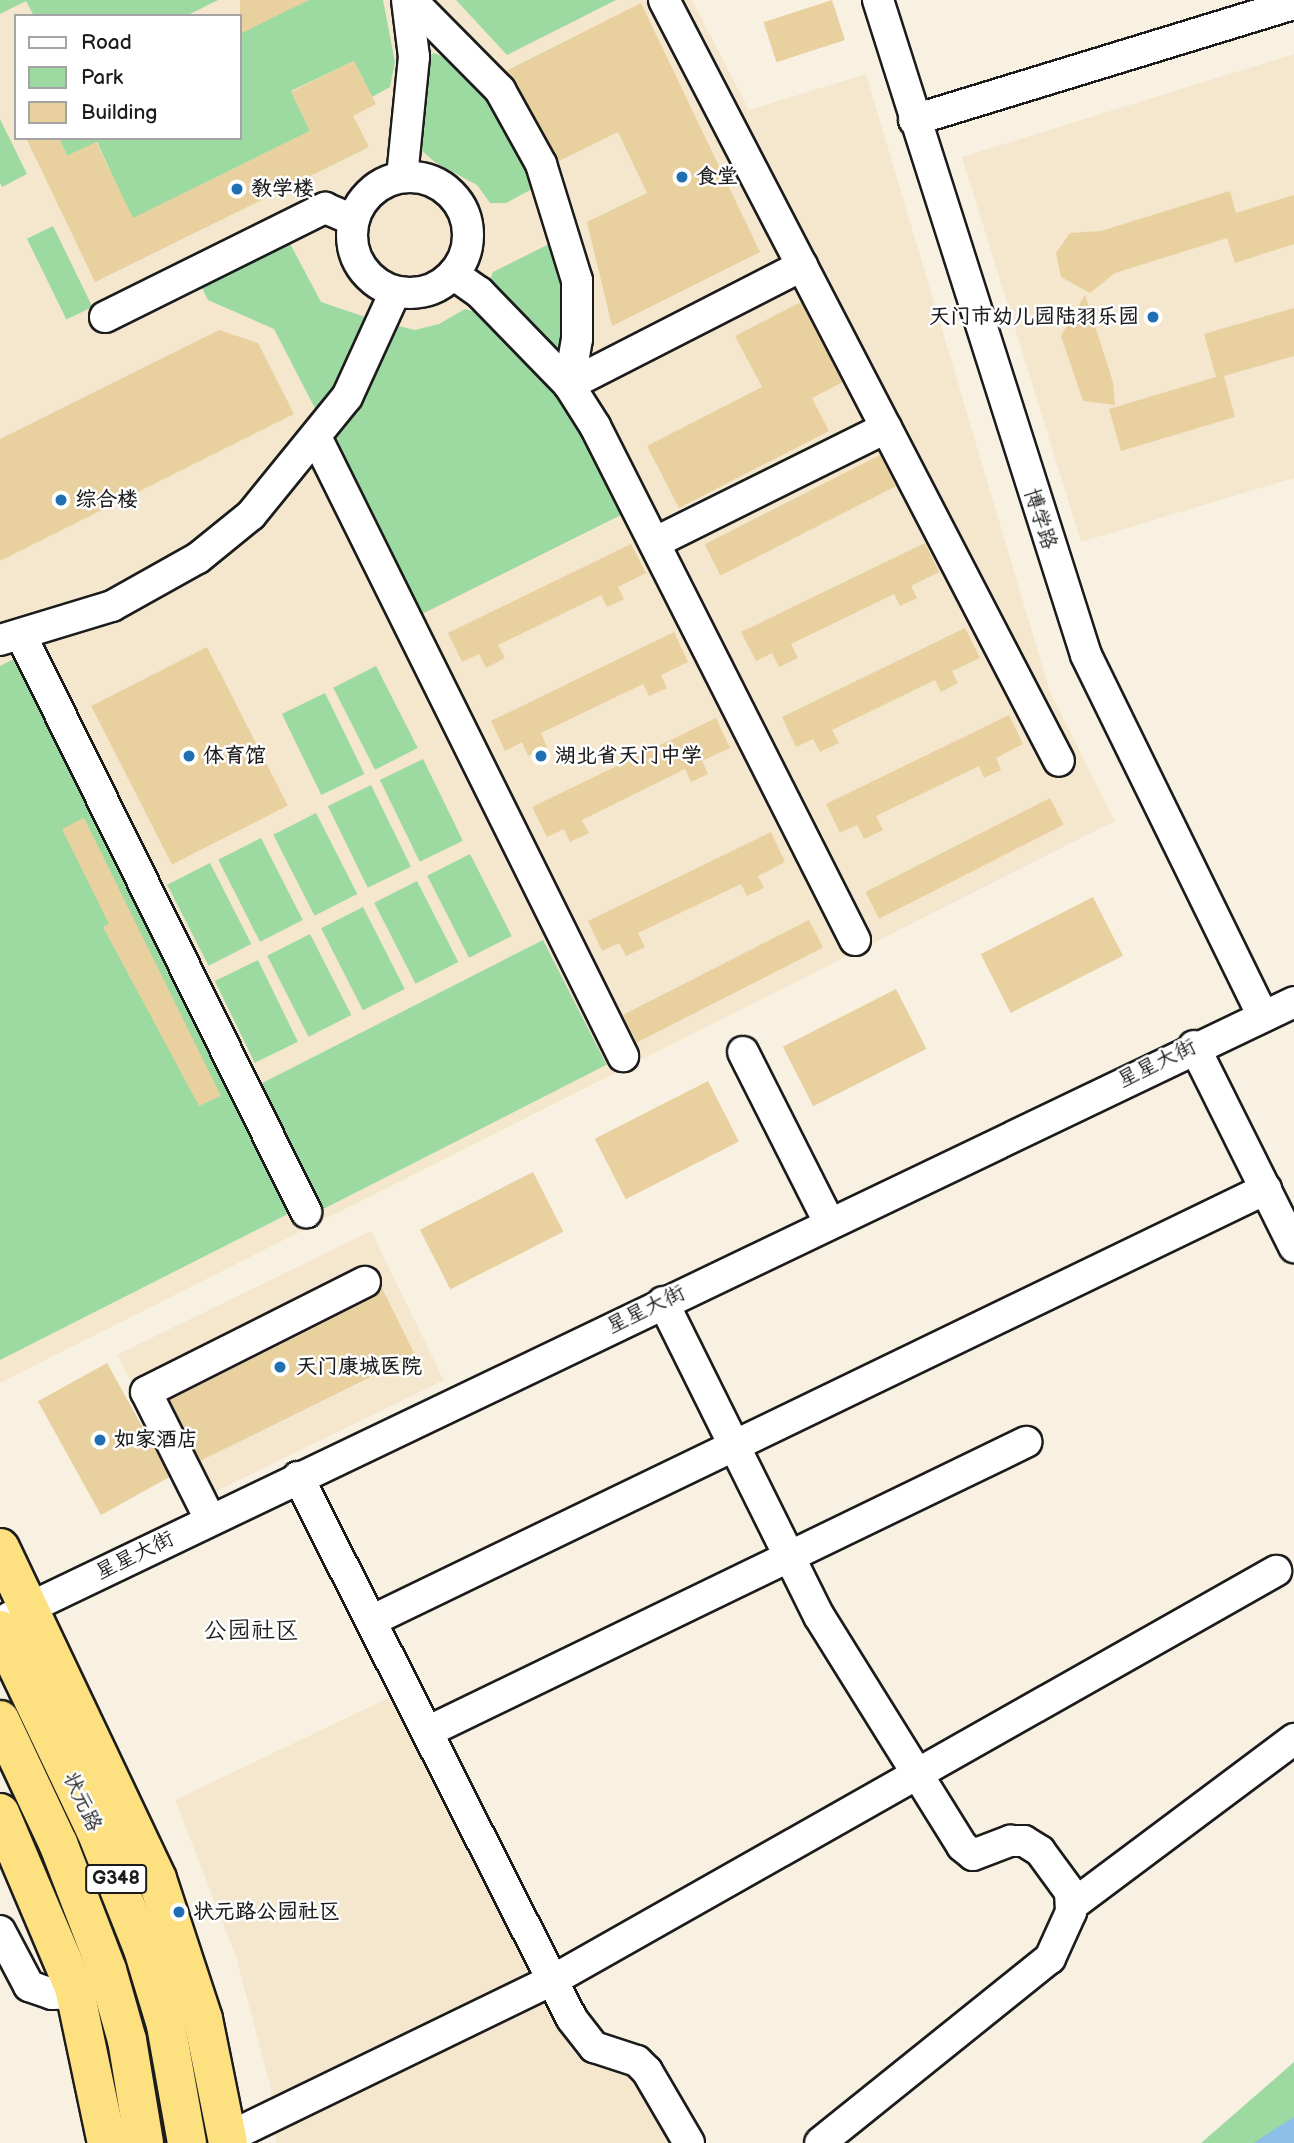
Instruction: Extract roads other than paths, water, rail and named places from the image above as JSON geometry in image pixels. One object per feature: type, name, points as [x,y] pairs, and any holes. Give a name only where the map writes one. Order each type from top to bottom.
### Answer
[{"type":"highway","points":[[0,1548],[10,1620],[141,1841],[189,1968],[227,2141]]},
{"type":"highway","name":"状元路","points":[[10,1620],[133,1922],[166,2025],[187,2143]]},
{"type":"highway","name":"状元路","points":[[0,1720],[37,1797],[113,1989],[145,2143]]},
{"type":"highway","points":[[37,1797],[4,1839],[75,1993],[107,2143]]},
{"type":"highway","points":[[133,1922],[189,1968]]},
{"type":"highway","points":[[75,1993],[113,1989]]},
{"type":"street","points":[[402,177],[414,57],[409,0]]},
{"type":"street","points":[[409,0],[500,90],[541,163],[577,280],[577,339],[569,385]]},
{"type":"street","points":[[664,0],[1059,761]]},
{"type":"street","name":"博学路","points":[[878,0],[1086,655],[1262,1014]]},
{"type":"street","points":[[914,120],[1294,4]]},
{"type":"street","points":[[402,177],[436,183],[463,211],[467,246],[453,274],[426,291],[395,292],[365,272],[351,239],[353,220],[369,193],[402,177]]},
{"type":"street","points":[[105,317],[325,208],[353,220]]},
{"type":"street","points":[[569,385],[802,266]]},
{"type":"street","points":[[453,274],[479,292],[569,385],[656,542],[855,940]]},
{"type":"street","points":[[306,1212],[10,638],[112,607],[188,564],[251,515],[317,439],[360,374],[395,292]]},
{"type":"street","points":[[656,542],[886,428]]},
{"type":"street","points":[[317,439],[623,1056]]},
{"type":"street","name":"星星大街","points":[[10,1620],[210,1519],[1194,1046],[1294,1002]]},
{"type":"street","points":[[1194,1046],[1278,1196],[1294,1247]]},
{"type":"street","points":[[743,1052],[829,1222]]},
{"type":"street","points":[[371,1621],[735,1445],[1278,1196]]},
{"type":"street","points":[[210,1519],[146,1392],[365,1282]]},
{"type":"street","points":[[663,1302],[819,1616],[962,1846],[973,1855],[1010,1841],[1024,1842],[1057,1871],[1070,1892],[1070,1906],[1050,1958],[820,2143]]},
{"type":"street","points":[[427,1732],[1026,1442]]},
{"type":"street","points":[[299,1477],[553,1980],[594,2047],[637,2061],[647,2071],[689,2143]]},
{"type":"street","points":[[227,2141],[553,1980],[1276,1571]]},
{"type":"street","points":[[1070,1906],[1294,1739]]},
{"type":"street","points":[[0,1931],[29,1986],[52,1994],[75,1993]]},
{"type":"water","points":[[1294,2117],[1294,2143],[1254,2143],[1264,2136]]},
{"type":"place","name":"食堂","points":[[682,177]]},
{"type":"place","name":"教学楼","points":[[237,189]]},
{"type":"place","name":"天门市幼儿园陆羽乐园","points":[[1153,317]]},
{"type":"place","name":"综合楼","points":[[61,500]]},
{"type":"place","name":"体育馆","points":[[189,756]]},
{"type":"place","name":"湖北省天门中学","points":[[541,756]]},
{"type":"place","name":"天门康城医院","points":[[280,1367]]},
{"type":"place","name":"如家酒店","points":[[100,1440]]},
{"type":"place","name":"状元路公园社区","points":[[179,1912]]},
{"type":"district","name":"公园社区","points":[[251,1631]]}]
